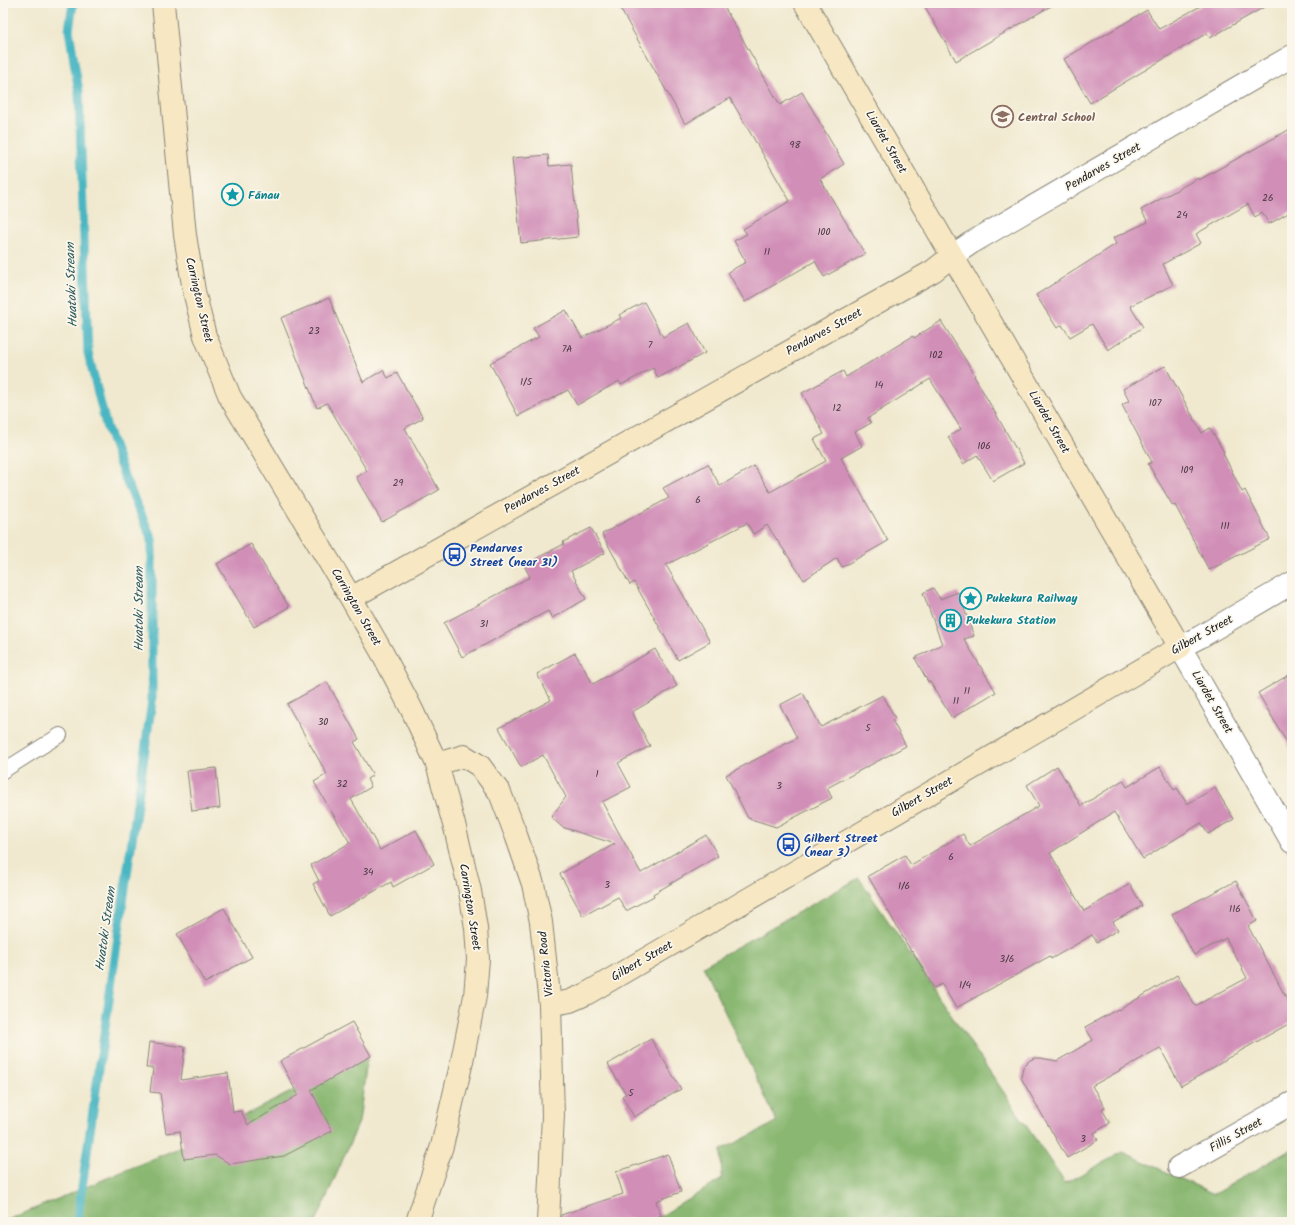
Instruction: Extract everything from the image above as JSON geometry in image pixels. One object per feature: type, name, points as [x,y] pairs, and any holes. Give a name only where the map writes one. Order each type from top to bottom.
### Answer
[{"type":"street","name":"Carrington Street","points":[[163,3],[185,235],[194,291],[205,336],[230,397],[351,598],[388,663],[412,710],[437,764],[455,828],[470,891],[476,928],[478,959],[475,996],[462,1061],[442,1146],[417,1222]]},
{"type":"street","name":"Liardet Street","points":[[805,3],[1292,842]]},
{"type":"street","name":"Pendarves Street","points":[[351,598],[933,271],[971,243],[1292,56]]},
{"type":"street","name":"Gilbert Street","points":[[550,1006],[570,1001],[586,994],[1292,583]]},
{"type":"street","name":"Victoria Road","points":[[437,764],[464,756],[480,766],[500,793],[533,884],[542,922],[550,1006],[554,1115],[548,1222]]},
{"type":"street","name":"Fillis Street","points":[[1179,1166],[1292,1103]]},
{"type":"lane","points":[[3,771],[60,735]]},
{"type":"green space","points":[[859,878],[1065,1183],[1123,1152],[1214,1194],[1292,1149],[1292,1222],[651,1222],[722,1179],[721,1150],[777,1122],[703,966]]},
{"type":"green space","points":[[368,1053],[359,1122],[316,1222],[3,1222],[188,1144]]},
{"type":"building","points":[[617,3],[722,3],[780,105],[802,92],[844,164],[820,179],[865,254],[824,277],[815,261],[745,302],[728,272],[746,262],[734,241],[747,234],[743,229],[790,201],[730,98],[685,124]]},
{"type":"building","points":[[923,3],[1056,3],[956,61]]},
{"type":"building","points":[[1206,3],[1271,3],[1210,38],[1207,33],[1090,103],[1064,59],[1147,10],[1159,29]]},
{"type":"building","points":[[1292,128],[1292,211],[1269,224],[1262,212],[1255,217],[1248,204],[1196,234],[1201,243],[1163,264],[1173,285],[1130,306],[1143,327],[1108,350],[1092,324],[1070,337],[1062,325],[1057,328],[1036,295],[1116,244],[1113,238],[1148,222],[1141,210],[1198,178],[1199,180]]},
{"type":"building","points":[[548,155],[549,166],[571,164],[578,237],[521,243],[512,158]]},
{"type":"building","points":[[329,298],[363,382],[383,370],[388,378],[397,373],[423,418],[405,428],[439,490],[382,522],[356,477],[367,471],[327,403],[317,408],[281,318]]},
{"type":"building","points":[[644,302],[663,337],[689,323],[705,353],[658,378],[653,368],[621,385],[619,381],[577,405],[568,390],[518,416],[490,363],[539,337],[533,328],[566,310],[582,338],[621,318],[619,315]]},
{"type":"building","points":[[941,321],[975,375],[974,376],[1024,463],[993,481],[977,455],[963,464],[948,437],[961,429],[930,379],[868,418],[871,423],[855,432],[862,446],[841,458],[888,541],[842,567],[837,558],[804,580],[767,525],[753,534],[747,523],[666,565],[710,642],[678,660],[634,582],[630,585],[602,534],[669,498],[663,488],[708,464],[720,486],[754,466],[770,492],[826,461],[814,439],[824,434],[802,393],[843,371],[846,377],[913,336],[914,338]]},
{"type":"building","points":[[1165,366],[1202,433],[1210,428],[1224,452],[1223,453],[1242,492],[1245,490],[1270,539],[1209,570],[1175,505],[1173,506],[1148,464],[1152,462],[1122,405],[1129,401],[1123,389]]},
{"type":"building","points":[[591,528],[605,553],[571,571],[586,599],[552,618],[548,611],[462,657],[444,623],[530,577],[524,565],[564,544],[563,542]]},
{"type":"building","points":[[251,544],[289,607],[254,627],[217,564]]},
{"type":"building","points":[[933,588],[940,599],[958,592],[974,636],[964,639],[996,692],[952,718],[930,682],[928,682],[915,658],[942,644],[923,593]]},
{"type":"building","points":[[655,649],[677,686],[632,712],[650,746],[618,763],[631,787],[602,802],[641,873],[706,835],[718,856],[653,894],[654,896],[626,911],[618,897],[583,916],[560,874],[615,844],[562,827],[551,817],[566,797],[543,755],[521,767],[499,728],[551,700],[537,674],[575,653],[593,684]]},
{"type":"building","points":[[1292,673],[1292,751],[1258,693]]},
{"type":"building","points":[[327,682],[359,739],[354,742],[373,775],[367,779],[371,787],[351,799],[380,850],[416,830],[434,864],[393,887],[391,882],[330,916],[313,884],[319,881],[311,865],[350,843],[314,782],[327,774],[287,704]]},
{"type":"building","points":[[803,693],[821,727],[883,695],[895,718],[892,720],[906,746],[827,788],[832,798],[776,827],[748,818],[726,775],[797,738],[780,705]]},
{"type":"building","points":[[1057,766],[1081,806],[1123,780],[1127,787],[1160,767],[1174,790],[1177,788],[1187,804],[1215,788],[1234,819],[1208,834],[1201,823],[1143,859],[1114,812],[1050,853],[1084,911],[1130,884],[1142,906],[1113,922],[1118,930],[1097,942],[1092,935],[1051,959],[1050,956],[956,1008],[942,984],[934,988],[868,876],[905,855],[911,865],[963,834],[970,846],[1039,806],[1027,785]]},
{"type":"building","points":[[216,768],[220,808],[192,811],[187,771]]},
{"type":"building","points":[[1236,881],[1257,921],[1248,926],[1292,1009],[1292,1022],[1181,1086],[1160,1048],[1092,1086],[1105,1107],[1102,1109],[1110,1123],[1094,1133],[1098,1140],[1067,1158],[1021,1078],[1023,1067],[1034,1058],[1057,1061],[1093,1040],[1085,1027],[1118,1009],[1119,1010],[1177,975],[1195,1006],[1247,978],[1226,938],[1194,955],[1172,914]]},
{"type":"building","points":[[224,908],[252,957],[205,983],[177,934]]},
{"type":"building","points":[[352,1022],[371,1056],[311,1090],[332,1131],[284,1156],[230,1164],[215,1155],[184,1159],[180,1131],[166,1133],[160,1093],[150,1092],[153,1068],[146,1068],[149,1042],[185,1047],[181,1080],[228,1073],[233,1112],[241,1111],[248,1125],[298,1095],[280,1061]]},
{"type":"building","points":[[651,1039],[681,1089],[634,1117],[622,1096],[626,1094],[608,1064]]},
{"type":"building","points":[[668,1154],[681,1192],[656,1201],[661,1216],[642,1222],[561,1222],[561,1215],[623,1194],[616,1172]]},
{"type":"waterway","name":"Huatoki Stream","points":[[73,3],[69,30],[79,92],[88,353],[106,425],[124,476],[152,539],[152,701],[77,1222]]},
{"type":"place","name":"Central School","points":[[1002,117]]},
{"type":"place","name":"Fānau","points":[[233,195]]},
{"type":"place","name":"Pendarves Street (near 31)","points":[[455,555]]},
{"type":"place","name":"Pukekura Railway","points":[[971,598]]},
{"type":"place","name":"Pukekura Station","points":[[950,620]]},
{"type":"place","name":"Gilbert Street (near 3)","points":[[788,845]]}]
